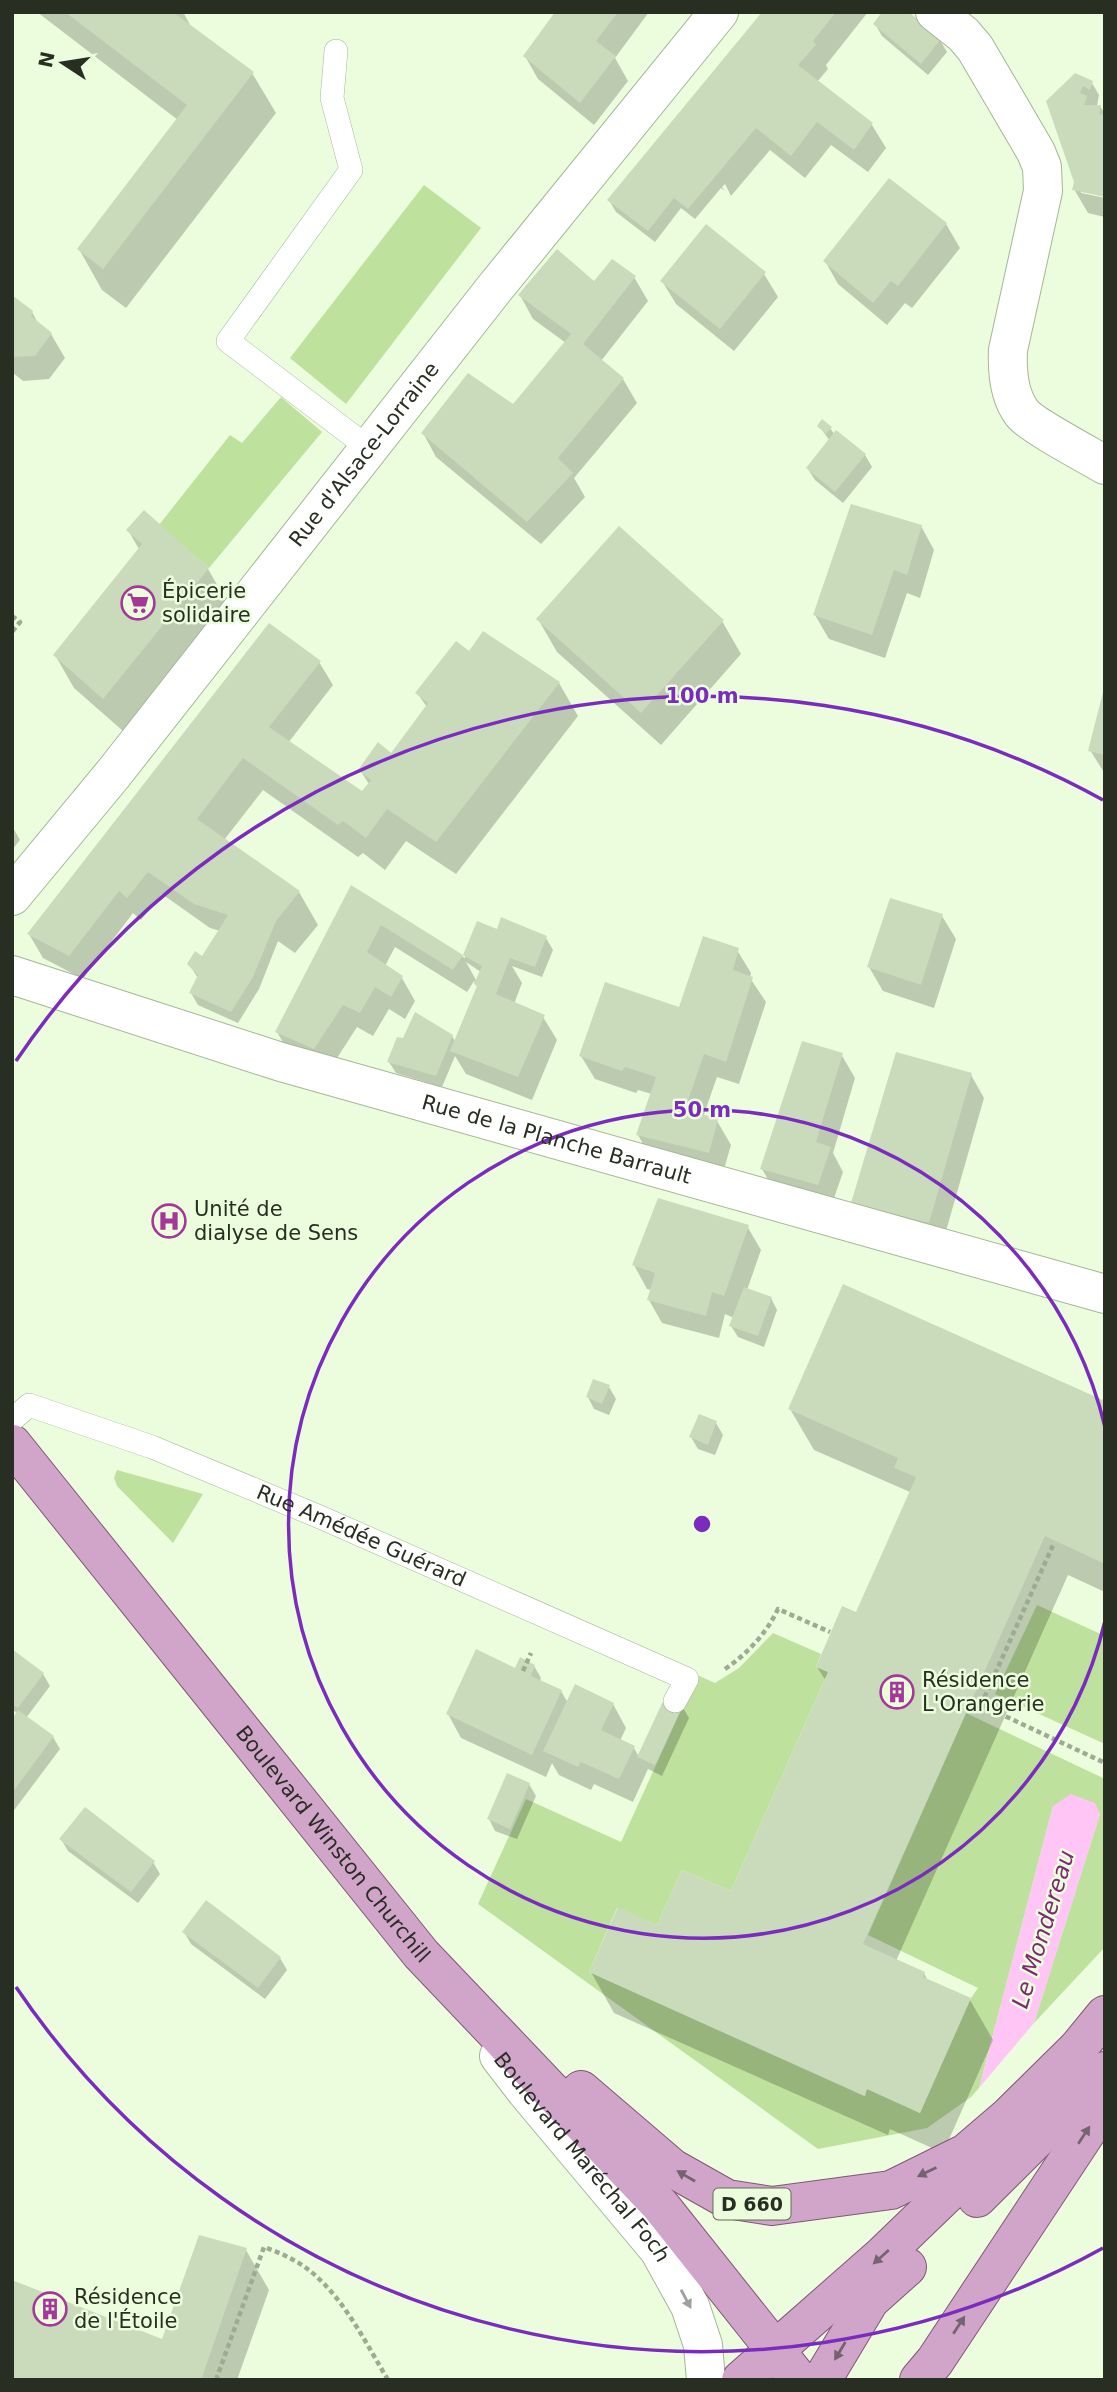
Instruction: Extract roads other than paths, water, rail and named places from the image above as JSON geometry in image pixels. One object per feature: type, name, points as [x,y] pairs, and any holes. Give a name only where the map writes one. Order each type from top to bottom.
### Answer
[{"type":"main road","name":"Boulevard Winston Churchill","points":[[12,1444],[421,1954],[660,2205],[775,2349]]},
{"type":"main road","name":"D 660","points":[[421,1954],[672,2168],[727,2199],[772,2206],[891,2190],[966,2153],[1008,2117],[1078,2048],[1105,2015]]},
{"type":"main road","points":[[741,2380],[883,2255],[1105,2038]]},
{"type":"main road","points":[[822,2380],[870,2300],[903,2271],[1105,2071]]},
{"type":"main road","points":[[919,2380],[935,2361],[1105,2104]]},
{"type":"main road","points":[[775,2349],[799,2380]]},
{"type":"street","name":"Rue d'Alsace-Lorraine","points":[[12,896],[123,762],[494,289],[719,12]]},
{"type":"street","points":[[935,12],[963,34],[975,48],[1036,152],[1042,167],[1043,191],[1008,350],[1007,368],[1015,402],[1024,416],[1105,465]]},
{"type":"street","name":"Rue de la Planche Barrault","points":[[12,975],[281,1062],[1105,1294]]},
{"type":"street","name":"Boulevard Maréchal Foch","points":[[421,1954],[526,2091],[659,2250],[690,2305],[702,2345],[706,2380]]},
{"type":"lane","points":[[336,51],[332,98],[351,170],[228,341],[370,449]]},
{"type":"lane","name":"Rue Amédée Guérard","points":[[12,1420],[29,1405],[152,1447],[320,1517],[687,1679],[676,1701]]},
{"type":"water","name":"Le Mondereau","points":[[1071,1794],[1095,1803],[1100,1814],[1034,2023],[979,2088],[1053,1806]]},
{"type":"place","name":"Épicerie solidaire","points":[[138,603]]},
{"type":"place","name":"Unité de dialyse de Sens","points":[[169,1221]]},
{"type":"place","name":"Résidence L'Orangerie","points":[[897,1692]]},
{"type":"place","name":"Résidence de l'Étoile","points":[[50,2309]]}]
